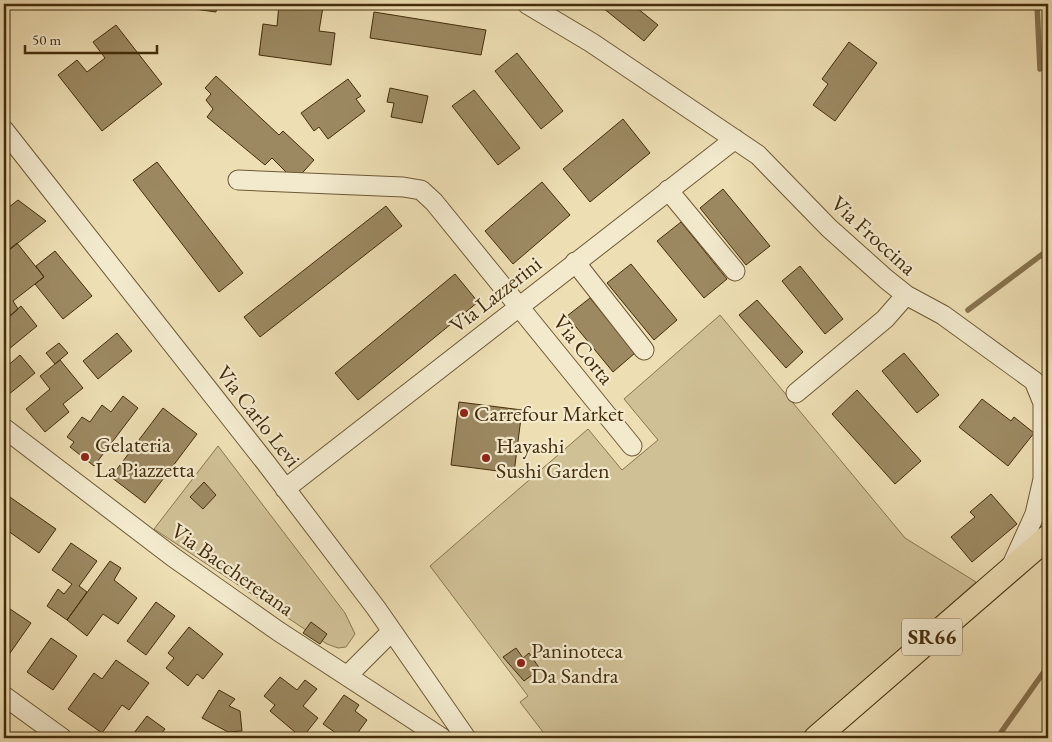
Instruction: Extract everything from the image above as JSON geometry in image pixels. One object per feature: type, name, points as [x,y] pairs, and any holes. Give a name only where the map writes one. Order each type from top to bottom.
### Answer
[{"type":"main road","name":"SR66","points":[[816,738],[1048,536]]},
{"type":"street","name":"Via Froccina","points":[[527,4],[592,43],[758,155],[829,228],[906,295],[944,315],[1034,381],[1043,403],[1043,479],[1035,514],[1010,570]]},
{"type":"street","name":"Via Carlo Levi","points":[[4,130],[285,488],[392,631],[466,738]]},
{"type":"street","name":"Via Lazzerini","points":[[285,488],[735,139]]},
{"type":"street","name":"Via Corta","points":[[238,180],[403,187],[421,190],[434,202],[519,305],[632,446]]},
{"type":"street","points":[[668,190],[735,271]]},
{"type":"street","points":[[575,262],[644,350]]},
{"type":"street","points":[[796,393],[885,319],[906,295]]},
{"type":"street","name":"Via Baccheretana","points":[[7,438],[278,630],[442,738]]},
{"type":"street","points":[[348,675],[392,631]]},
{"type":"street","points":[[4,696],[62,738]]},
{"type":"shaded area","points":[[720,315],[905,538],[976,582],[798,738],[535,738],[543,732],[520,702],[528,696],[430,566],[588,429],[622,470],[658,440],[624,399]]},
{"type":"shaded area","points":[[218,446],[345,613],[355,634],[346,647],[338,648],[327,644],[154,529]]},
{"type":"building","points":[[188,4],[217,4],[216,12],[187,8]]},
{"type":"building","points":[[279,4],[339,4],[339,9],[323,7],[319,31],[335,33],[331,65],[259,55],[263,24],[277,26]]},
{"type":"building","points":[[598,4],[632,4],[658,25],[644,41]]},
{"type":"building","points":[[374,12],[486,30],[481,55],[370,38]]},
{"type":"building","points":[[116,25],[162,84],[102,131],[58,75],[77,60],[87,72],[105,58],[93,42]]},
{"type":"building","points":[[849,42],[877,63],[835,121],[813,105],[828,84],[822,79]]},
{"type":"building","points":[[517,53],[563,111],[541,129],[495,71]]},
{"type":"building","points":[[216,76],[279,135],[283,131],[314,160],[295,181],[272,158],[265,165],[207,117],[213,109],[206,100],[211,94],[205,88]]},
{"type":"building","points":[[348,79],[361,96],[356,99],[365,111],[328,139],[319,127],[314,131],[301,113]]},
{"type":"building","points":[[390,88],[428,96],[422,123],[391,117],[394,103],[387,102]]},
{"type":"building","points":[[474,90],[520,148],[498,165],[452,106]]},
{"type":"building","points":[[623,119],[650,153],[590,202],[563,169]]},
{"type":"building","points":[[157,162],[243,273],[219,292],[133,180]]},
{"type":"building","points":[[542,182],[570,215],[513,264],[485,231]]},
{"type":"building","points":[[723,189],[770,246],[746,265],[700,208]]},
{"type":"building","points":[[18,200],[46,221],[4,254],[4,211]]},
{"type":"building","points":[[386,206],[402,226],[260,337],[244,317]]},
{"type":"building","points":[[681,222],[727,279],[704,298],[657,241]]},
{"type":"building","points":[[17,243],[44,277],[13,301],[18,309],[8,318],[4,312],[4,254]]},
{"type":"building","points":[[55,251],[92,296],[63,319],[35,284],[44,277],[36,266]]},
{"type":"building","points":[[631,264],[677,320],[654,340],[607,283]]},
{"type":"building","points":[[800,266],[843,319],[825,334],[782,281]]},
{"type":"building","points":[[455,274],[478,302],[358,400],[335,373]]},
{"type":"building","points":[[590,298],[635,353],[613,372],[567,316]]},
{"type":"building","points":[[757,300],[803,352],[786,368],[739,315]]},
{"type":"building","points":[[21,306],[37,326],[9,349],[4,343],[4,321]]},
{"type":"building","points":[[117,333],[132,351],[98,379],[83,361]]},
{"type":"building","points":[[59,343],[68,353],[55,364],[46,353]]},
{"type":"building","points":[[904,353],[939,395],[917,413],[882,371]]},
{"type":"building","points":[[20,355],[35,373],[8,395],[4,390],[4,369]]},
{"type":"building","points":[[60,360],[83,388],[63,404],[69,412],[45,432],[26,409],[50,389],[40,376]]},
{"type":"building","points":[[857,390],[921,461],[895,484],[832,414]]},
{"type":"building","points":[[123,396],[138,408],[94,466],[70,447],[74,442],[67,437],[82,417],[90,422],[102,405],[111,412]]},
{"type":"building","points":[[982,399],[1011,421],[1014,417],[1034,433],[1008,466],[959,427]]},
{"type":"building","points":[[459,402],[522,410],[514,473],[451,465]]},
{"type":"building","points":[[163,408],[197,434],[145,503],[111,477]]},
{"type":"building","points":[[204,482],[216,495],[203,509],[190,497]]},
{"type":"building","points":[[4,493],[56,529],[39,553],[4,528]]},
{"type":"building","points":[[991,494],[1017,524],[972,562],[951,537],[975,517],[970,512]]},
{"type":"building","points":[[71,543],[97,561],[79,586],[87,592],[67,620],[47,606],[58,589],[64,594],[72,584],[52,570]]},
{"type":"building","points":[[110,561],[121,568],[114,580],[137,598],[118,624],[103,614],[87,636],[67,620]]},
{"type":"building","points":[[156,602],[175,616],[146,655],[127,641]]},
{"type":"building","points":[[4,605],[31,623],[8,656],[4,654]]},
{"type":"building","points":[[311,622],[327,634],[320,644],[303,633]]},
{"type":"building","points":[[189,627],[223,654],[203,679],[197,674],[188,686],[166,668],[174,658],[168,653]]},
{"type":"building","points":[[51,638],[77,656],[53,690],[27,672]]},
{"type":"building","name":"Paninoteca Da Sandra","points":[[516,648],[523,658],[529,653],[540,669],[524,681],[503,657]]},
{"type":"building","points":[[116,660],[149,683],[129,710],[122,705],[102,733],[68,709],[94,673],[102,679]]},
{"type":"building","points":[[280,677],[297,690],[305,680],[317,689],[303,706],[318,718],[302,738],[270,711],[275,705],[264,696]]},
{"type":"building","points":[[219,690],[235,699],[229,706],[240,711],[242,731],[228,732],[202,718]]},
{"type":"building","points":[[344,695],[359,705],[355,711],[367,720],[354,738],[343,738],[323,724]]},
{"type":"building","points":[[147,716],[165,729],[158,738],[130,738]]},
{"type":"waterway","points":[[1037,4],[1040,69]]},
{"type":"waterway","points":[[968,310],[1048,250]]},
{"type":"waterway","points":[[997,738],[1048,666]]},
{"type":"place","name":"Carrefour Market","points":[[464,413]]},
{"type":"place","name":"Gelateria La Piazzetta","points":[[85,457]]},
{"type":"place","name":"Hayashi Sushi Garden","points":[[486,458]]},
{"type":"place","name":"Paninoteca Da Sandra","points":[[521,663]]}]
